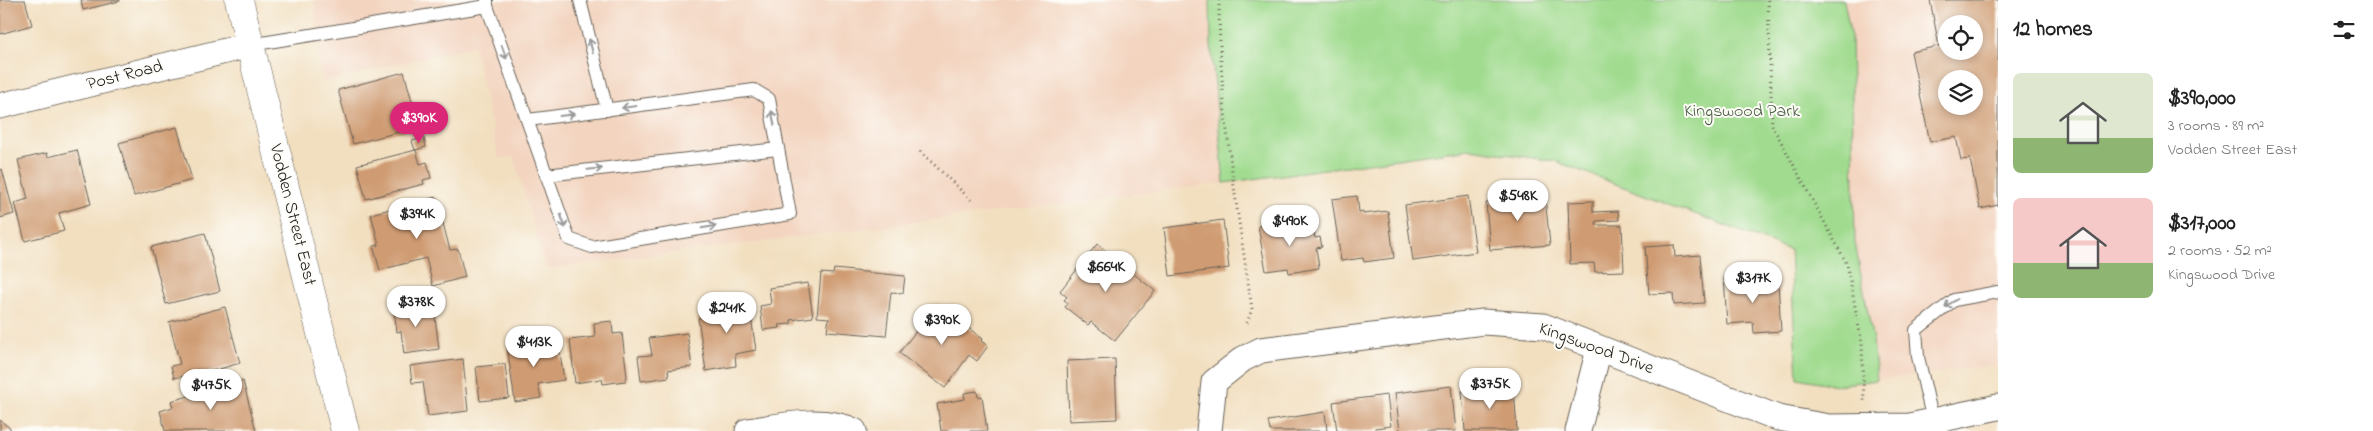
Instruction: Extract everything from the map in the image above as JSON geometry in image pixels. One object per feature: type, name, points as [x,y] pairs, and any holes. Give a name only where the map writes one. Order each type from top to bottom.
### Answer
[{"type":"street","name":"Vodden Street East","points":[[239,0],[345,431]]},
{"type":"street","name":"Post Road","points":[[0,106],[250,45]]},
{"type":"street","name":"Kingswood Drive","points":[[1209,431],[1214,382],[1243,359],[1261,350],[1483,322],[1543,326],[1778,418],[1829,427],[1910,426],[1998,407]]},
{"type":"street","points":[[1578,431],[1599,348]]},
{"type":"street","points":[[748,431],[792,424],[824,423],[854,431]]},
{"type":"lane","points":[[580,0],[607,110]]},
{"type":"lane","points":[[250,45],[487,3],[569,239],[592,247],[790,214],[769,99],[754,90],[528,120]]},
{"type":"lane","points":[[546,175],[778,149]]},
{"type":"lane","points":[[1933,421],[1918,357],[1916,330],[1954,300],[1998,292]]},
{"type":"path","points":[[1219,0],[1219,42],[1231,164],[1252,309],[1247,323]]},
{"type":"path","points":[[1768,0],[1772,125],[1847,264],[1862,344],[1865,426]]},
{"type":"path","points":[[920,151],[971,200]]},
{"type":"shaded area","points":[[314,0],[1217,0],[1224,183],[546,269],[514,157],[499,158],[474,46],[322,82]]},
{"type":"shaded area","points":[[1844,0],[1998,0],[1998,365],[1877,380],[1873,340],[1855,243],[1851,38]]},
{"type":"green space","name":"Kingswood Park","points":[[1210,0],[1844,0],[1851,38],[1855,243],[1873,340],[1877,380],[1836,385],[1797,378],[1790,250],[1555,161],[1470,149],[1224,183],[1211,44]]},
{"type":"building","points":[[0,0],[25,0],[32,25],[0,34]]},
{"type":"building","points":[[81,0],[120,0],[120,1],[83,10]]},
{"type":"building","points":[[1930,0],[1998,0],[1998,205],[1980,209],[1970,159],[1961,160],[1956,137],[1930,142],[1911,52],[1938,46],[1938,60],[1983,60],[1983,15],[1938,15],[1938,41]]},
{"type":"building","points":[[404,72],[415,112],[436,106],[442,128],[427,132],[426,126],[418,127],[353,144],[338,90]]},
{"type":"building","points":[[177,127],[192,180],[134,196],[119,143]]},
{"type":"building","points":[[424,138],[426,147],[415,150],[412,141]]},
{"type":"building","points":[[77,150],[91,204],[59,213],[64,231],[25,241],[15,203],[28,199],[18,160],[47,153],[48,157]]},
{"type":"building","points":[[416,150],[420,164],[427,162],[431,178],[423,180],[424,184],[366,199],[357,165]]},
{"type":"building","points":[[2,169],[14,214],[0,218],[0,170]]},
{"type":"building","points":[[1531,189],[1532,198],[1545,197],[1550,245],[1490,250],[1486,203],[1516,200],[1515,190]]},
{"type":"building","points":[[1357,196],[1359,212],[1363,211],[1363,214],[1388,211],[1394,258],[1364,262],[1363,258],[1341,261],[1332,199]]},
{"type":"building","points":[[1468,196],[1476,252],[1413,261],[1405,205]]},
{"type":"building","points":[[436,197],[450,250],[458,249],[465,277],[433,286],[426,258],[380,270],[373,246],[379,245],[371,214]]},
{"type":"building","points":[[1593,201],[1593,212],[1618,211],[1619,220],[1596,221],[1596,225],[1622,225],[1624,271],[1595,272],[1594,263],[1570,264],[1568,202]]},
{"type":"building","points":[[1223,220],[1229,268],[1170,276],[1164,228]]},
{"type":"building","points":[[1287,221],[1287,226],[1312,222],[1315,238],[1320,237],[1322,247],[1316,248],[1319,268],[1289,273],[1288,268],[1266,271],[1258,226]]},
{"type":"building","points":[[205,233],[220,291],[166,304],[151,247]]},
{"type":"building","points":[[1097,244],[1155,291],[1115,341],[1091,322],[1088,325],[1065,307],[1068,303],[1064,300],[1067,297],[1060,291]]},
{"type":"building","points":[[1674,245],[1675,257],[1700,255],[1704,303],[1674,305],[1673,293],[1649,294],[1645,247]]},
{"type":"building","points":[[834,269],[905,276],[903,293],[891,292],[886,336],[827,331],[829,318],[817,317],[821,273],[833,274]]},
{"type":"building","points":[[1753,275],[1754,285],[1778,283],[1781,331],[1754,333],[1753,322],[1727,324],[1724,277]]},
{"type":"building","points":[[808,283],[813,317],[791,320],[791,324],[779,325],[780,328],[763,330],[760,306],[771,304],[769,288]]},
{"type":"building","points":[[748,297],[756,350],[735,354],[736,366],[706,371],[698,318],[722,314],[720,302]]},
{"type":"building","points":[[417,300],[419,312],[434,310],[439,349],[404,354],[401,331],[397,332],[393,304]]},
{"type":"building","points":[[937,304],[983,339],[981,341],[988,346],[977,361],[969,355],[945,388],[899,353]]},
{"type":"building","points":[[225,307],[240,363],[185,379],[184,376],[174,378],[171,366],[180,364],[169,322]]},
{"type":"building","points":[[612,321],[613,334],[622,333],[627,377],[625,381],[603,384],[602,379],[575,383],[570,340],[595,337],[594,323]]},
{"type":"building","points":[[687,333],[692,367],[668,370],[669,377],[641,381],[638,356],[652,355],[649,338]]},
{"type":"building","points":[[558,339],[564,380],[538,384],[541,398],[515,402],[507,346]]},
{"type":"building","points":[[463,359],[468,411],[428,416],[423,382],[412,383],[410,366]]},
{"type":"building","points":[[1115,359],[1117,419],[1069,421],[1067,361]]},
{"type":"building","points":[[505,364],[509,398],[480,401],[476,367]]},
{"type":"building","points":[[243,381],[256,431],[165,431],[160,411],[173,407],[171,401]]},
{"type":"building","points":[[1451,386],[1456,431],[1400,431],[1395,393]]},
{"type":"building","points":[[1514,388],[1517,431],[1465,431],[1462,391]]},
{"type":"building","points":[[977,391],[978,397],[982,396],[987,431],[941,431],[937,404],[965,399],[964,393]]},
{"type":"building","points":[[1387,395],[1391,426],[1375,428],[1375,431],[1337,431],[1333,402]]},
{"type":"building","points":[[1325,412],[1327,431],[1270,431],[1268,421]]},
{"type":"building","points":[[0,420],[11,429],[10,431],[0,431]]}]
